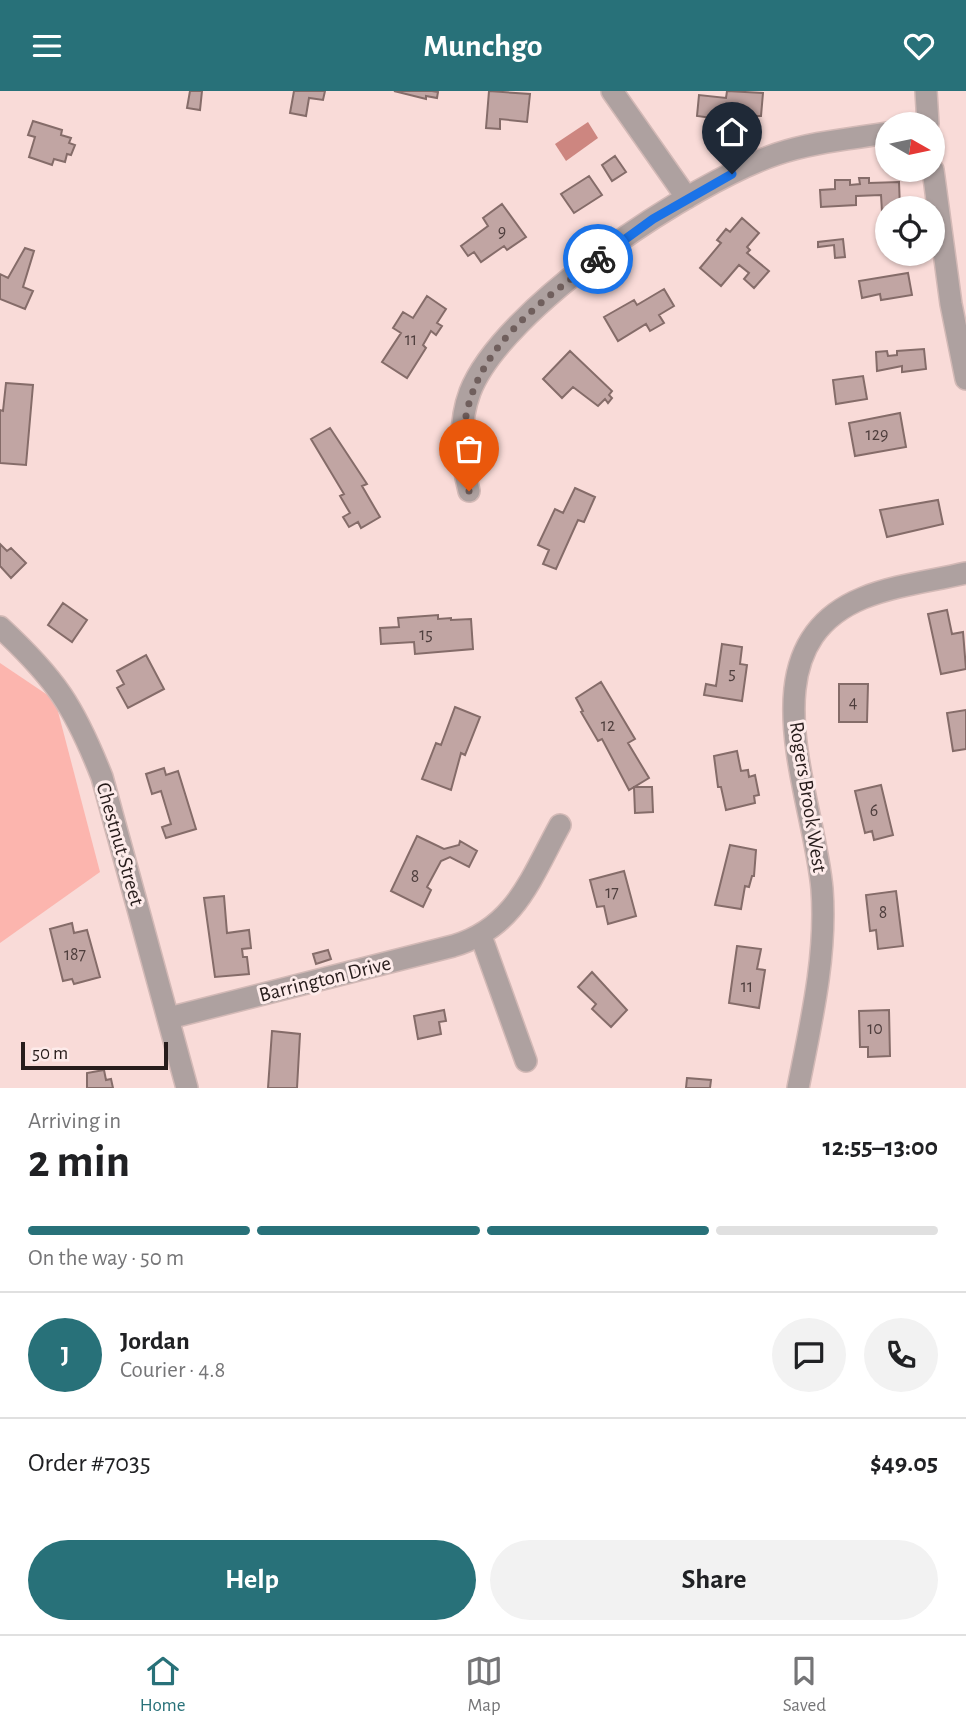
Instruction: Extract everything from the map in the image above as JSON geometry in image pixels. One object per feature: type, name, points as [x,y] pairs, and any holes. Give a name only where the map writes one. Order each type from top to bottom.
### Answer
[{"type":"street","points":[[612,91],[687,198]]},
{"type":"street","points":[[926,91],[927,112]]},
{"type":"street","points":[[469,491],[462,463],[462,436],[470,392],[502,339],[533,309],[653,219],[687,198],[775,155],[818,143],[875,135]]},
{"type":"street","points":[[935,182],[950,293],[966,379]]},
{"type":"street","name":"Rogers Brook West","points":[[798,1088],[810,1026],[823,930],[820,877],[796,733],[797,667],[813,634],[832,616],[862,598],[966,573]]},
{"type":"street","name":"Chestnut Street","points":[[0,627],[56,682],[82,726],[102,778],[187,1088]]},
{"type":"street","name":"Barrington Drive","points":[[169,1018],[453,946],[481,936],[497,925],[521,896],[560,825]]},
{"type":"street","points":[[481,936],[526,1061]]},
{"type":"shaded area","points":[[588,122],[598,138],[566,161],[555,144]]},
{"type":"shaded area","points":[[0,663],[55,700],[100,872],[0,943]]},
{"type":"building","points":[[190,91],[202,91],[200,110],[187,108]]},
{"type":"building","points":[[294,91],[325,91],[323,100],[309,98],[306,116],[290,113]]},
{"type":"building","points":[[394,91],[438,92],[437,98],[426,96],[426,99]]},
{"type":"building","points":[[489,91],[530,94],[527,122],[500,119],[500,129],[486,128]]},
{"type":"building","points":[[727,91],[763,93],[761,116],[727,116],[727,120],[697,116],[699,95],[726,98]]},
{"type":"building","points":[[33,121],[62,130],[61,135],[71,138],[69,143],[75,145],[71,155],[67,154],[65,162],[54,159],[52,165],[29,157],[35,137],[28,135]]},
{"type":"building","points":[[615,156],[626,172],[612,181],[602,165]]},
{"type":"building","points":[[589,176],[602,195],[574,213],[561,194]]},
{"type":"building","points":[[859,178],[869,178],[869,183],[899,182],[900,196],[856,196],[856,205],[821,207],[820,190],[835,189],[835,180],[850,180],[850,185],[860,184]]},
{"type":"building","points":[[502,204],[526,237],[507,250],[504,246],[481,262],[474,252],[468,256],[461,246],[488,226],[483,218]]},
{"type":"building","points":[[742,218],[759,233],[747,247],[750,250],[747,253],[769,271],[754,288],[744,279],[749,273],[739,265],[721,286],[700,268],[721,243],[717,240],[726,229],[730,232]]},
{"type":"building","points":[[843,239],[845,257],[835,258],[834,245],[818,247],[818,242]]},
{"type":"building","points":[[25,248],[34,251],[23,287],[33,291],[25,309],[0,299],[0,274],[8,278]]},
{"type":"building","points":[[908,273],[912,295],[881,300],[880,294],[862,298],[859,281]]},
{"type":"building","points":[[664,289],[674,306],[659,315],[664,323],[650,331],[646,324],[618,341],[604,317],[634,300],[637,305]]},
{"type":"building","points":[[427,296],[446,309],[437,323],[442,326],[436,335],[431,331],[423,345],[426,348],[407,378],[382,362],[401,333],[393,328],[403,312],[413,318]]},
{"type":"building","points":[[924,349],[926,369],[902,372],[902,366],[877,371],[876,352],[887,351],[888,356],[897,355],[897,351]]},
{"type":"building","points":[[570,351],[612,391],[609,395],[612,398],[608,403],[605,399],[598,406],[573,387],[562,398],[543,379]]},
{"type":"building","points":[[863,376],[867,399],[836,404],[833,380]]},
{"type":"building","points":[[6,383],[33,385],[26,465],[0,463],[0,410],[3,411]]},
{"type":"building","points":[[900,413],[906,447],[855,456],[849,423]]},
{"type":"building","points":[[330,428],[367,484],[362,486],[380,517],[361,528],[358,522],[349,527],[343,517],[350,513],[340,496],[344,494],[311,439]]},
{"type":"building","points":[[575,488],[595,497],[584,522],[578,520],[556,569],[543,564],[549,550],[538,545],[555,509],[563,513]]},
{"type":"building","points":[[938,500],[943,524],[887,537],[880,510]]},
{"type":"building","points":[[0,544],[7,551],[11,548],[26,563],[11,578],[0,566]]},
{"type":"building","points":[[63,603],[87,620],[72,642],[48,625]]},
{"type":"building","points":[[947,610],[952,634],[963,632],[966,669],[941,674],[928,614]]},
{"type":"building","points":[[438,615],[438,619],[471,619],[473,649],[415,654],[414,642],[381,644],[380,628],[399,627],[398,618]]},
{"type":"building","points":[[722,644],[742,647],[740,664],[747,665],[742,701],[704,695],[706,684],[716,686]]},
{"type":"building","points":[[146,655],[164,689],[128,708],[117,688],[124,684],[117,671]]},
{"type":"building","points":[[601,682],[635,739],[628,743],[649,778],[629,790],[602,739],[598,741],[581,712],[583,711],[576,698]]},
{"type":"building","points":[[839,684],[868,684],[867,722],[839,722]]},
{"type":"building","points":[[455,707],[480,717],[465,755],[461,753],[451,790],[422,779],[436,743],[441,745]]},
{"type":"building","points":[[966,710],[966,749],[953,751],[947,713]]},
{"type":"building","points":[[737,751],[741,771],[748,770],[749,777],[755,775],[759,795],[754,796],[755,803],[726,810],[721,787],[718,787],[714,756]]},
{"type":"building","points":[[164,768],[166,775],[178,771],[196,829],[166,838],[162,827],[171,824],[161,791],[152,794],[146,774]]},
{"type":"building","points":[[881,785],[893,835],[874,840],[872,831],[865,833],[855,791]]},
{"type":"building","points":[[634,787],[652,787],[653,812],[635,813]]},
{"type":"building","points":[[417,836],[444,849],[459,845],[460,841],[477,851],[469,867],[450,857],[441,861],[427,887],[431,890],[423,907],[391,891]]},
{"type":"building","points":[[730,845],[756,850],[754,876],[749,887],[745,886],[741,909],[715,905]]},
{"type":"building","points":[[624,871],[636,916],[608,924],[604,906],[597,907],[590,880]]},
{"type":"building","points":[[896,891],[903,946],[878,949],[876,930],[870,931],[866,895]]},
{"type":"building","points":[[224,896],[227,933],[249,930],[251,948],[242,949],[243,957],[247,957],[249,974],[215,977],[204,898]]},
{"type":"building","points":[[72,923],[74,933],[87,930],[100,977],[74,984],[72,979],[63,981],[50,929]]},
{"type":"building","points":[[737,946],[761,949],[757,969],[765,970],[759,1008],[729,1003]]},
{"type":"building","points":[[328,950],[331,959],[316,964],[313,954]]},
{"type":"building","points":[[592,972],[627,1010],[611,1027],[592,1009],[596,1004],[578,987]]},
{"type":"building","points":[[444,1010],[446,1021],[439,1022],[441,1034],[418,1039],[414,1016]]},
{"type":"building","points":[[889,1010],[890,1056],[868,1057],[868,1047],[860,1047],[859,1011]]},
{"type":"building","points":[[272,1031],[300,1034],[297,1088],[268,1088]]},
{"type":"building","points":[[104,1070],[106,1080],[111,1079],[113,1088],[87,1088],[87,1073]]},
{"type":"building","points":[[687,1078],[711,1080],[710,1088],[686,1088]]},
{"type":"way so far","points":[[469,491],[462,463],[462,436],[470,392],[481,371],[502,339],[533,309],[598,259]]},
{"type":"route","points":[[598,259],[653,219],[710,184],[732,174]]}]
